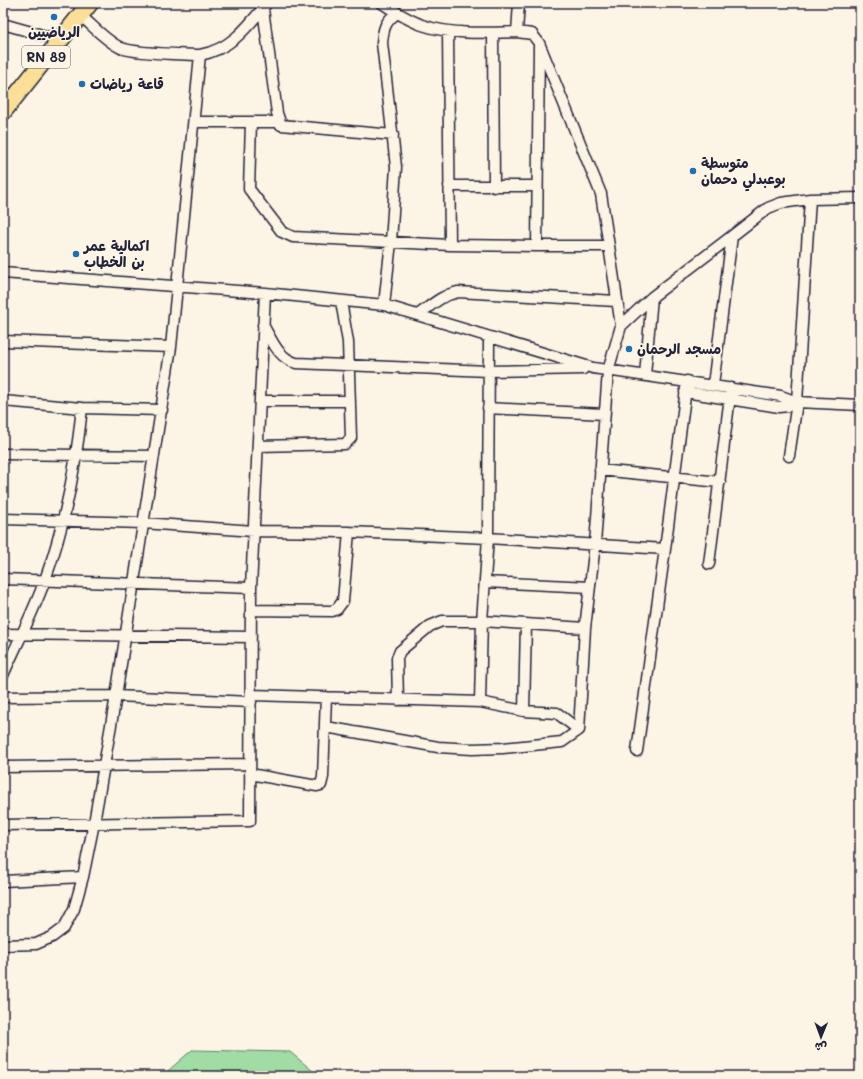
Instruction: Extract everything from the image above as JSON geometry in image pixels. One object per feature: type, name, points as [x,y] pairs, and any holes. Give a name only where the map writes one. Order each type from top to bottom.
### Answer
[{"type":"main road","name":"RN 89","points":[[3,112],[9,96],[60,40],[85,9]]},
{"type":"street","points":[[382,3],[398,14],[422,26],[448,30],[493,33],[517,32],[532,34],[539,43],[602,194],[620,326],[608,371],[595,544],[584,628],[579,730]]},
{"type":"street","points":[[517,32],[519,3]]},
{"type":"street","points":[[85,9],[114,44],[122,48],[139,51],[200,55],[214,53],[236,39],[265,6]]},
{"type":"street","points":[[265,6],[279,122]]},
{"type":"street","points":[[384,305],[392,242],[396,167],[382,43],[385,26],[391,17],[398,14]]},
{"type":"street","points":[[3,24],[60,40]]},
{"type":"street","points":[[448,30],[450,245]]},
{"type":"street","points":[[493,33],[494,187]]},
{"type":"street","points":[[537,246],[539,43]]},
{"type":"street","points":[[3,945],[36,944],[52,937],[64,928],[74,910],[83,877],[116,696],[171,347],[200,55]]},
{"type":"street","points":[[194,122],[279,122],[281,125],[291,127],[393,135]]},
{"type":"street","points":[[250,122],[249,189],[282,232],[293,237],[450,245],[609,246]]},
{"type":"street","points":[[449,186],[537,186]]},
{"type":"street","points":[[620,326],[652,297],[768,208],[791,201],[860,198]]},
{"type":"street","points":[[789,456],[797,402],[810,199]]},
{"type":"street","points":[[713,385],[732,236]]},
{"type":"street","points":[[3,273],[178,288],[265,293],[384,305],[419,314],[452,327],[593,368],[786,397],[797,402],[860,405]]},
{"type":"street","points":[[419,314],[448,294],[458,292],[616,301]]},
{"type":"street","points":[[3,825],[250,821],[251,588],[265,293]]},
{"type":"street","points":[[645,375],[652,297]]},
{"type":"street","points":[[258,446],[345,444],[351,438],[349,365],[346,324],[341,301]]},
{"type":"street","points":[[263,324],[281,356],[287,361],[488,371],[593,368]]},
{"type":"street","points":[[480,702],[482,621],[488,538],[489,338]]},
{"type":"street","points":[[3,341],[171,347]]},
{"type":"street","points":[[637,750],[666,549],[687,381]]},
{"type":"street","points":[[709,564],[731,388]]},
{"type":"street","points":[[685,392],[779,407],[788,406],[797,402]]},
{"type":"street","points":[[3,401],[82,408],[162,410]]},
{"type":"street","points":[[260,401],[350,401]]},
{"type":"street","points":[[3,675],[22,635],[45,580],[62,521],[78,454],[82,408]]},
{"type":"street","points":[[488,408],[604,414]]},
{"type":"street","points":[[3,454],[154,456]]},
{"type":"street","points":[[600,470],[720,482]]},
{"type":"street","points":[[3,519],[143,524],[254,531],[349,532],[488,538],[666,549]]},
{"type":"street","points":[[252,610],[332,611],[337,609],[343,601],[349,532]]},
{"type":"street","points":[[3,579],[251,588]]},
{"type":"street","points":[[486,582],[590,587]]},
{"type":"street","points":[[398,700],[397,658],[403,648],[436,622],[482,621],[584,628]]},
{"type":"street","points":[[524,711],[526,624]]},
{"type":"street","points":[[3,634],[251,637]]},
{"type":"street","points":[[3,697],[116,696],[251,699],[326,697],[480,702],[524,711],[557,713],[579,730]]},
{"type":"street","points":[[3,767],[104,766],[250,769],[317,786],[320,784],[323,777],[326,697]]},
{"type":"street","points":[[326,727],[438,747],[472,749],[510,748],[562,742],[579,730]]},
{"type":"street","points":[[3,881],[83,877]]},
{"type":"green space","points":[[192,1050],[290,1052],[319,1076],[162,1076]]},
{"type":"place","name":"الرياضيين","points":[[54,17]]},
{"type":"place","name":"قاعة رياضات","points":[[82,84]]},
{"type":"place","name":"متوسطة بوعبدلي دحمان","points":[[693,171]]},
{"type":"place","name":"اكمالية عمر بن الخطاب","points":[[76,254]]},
{"type":"place","name":"مسجد الرحمان","points":[[629,349]]}]
